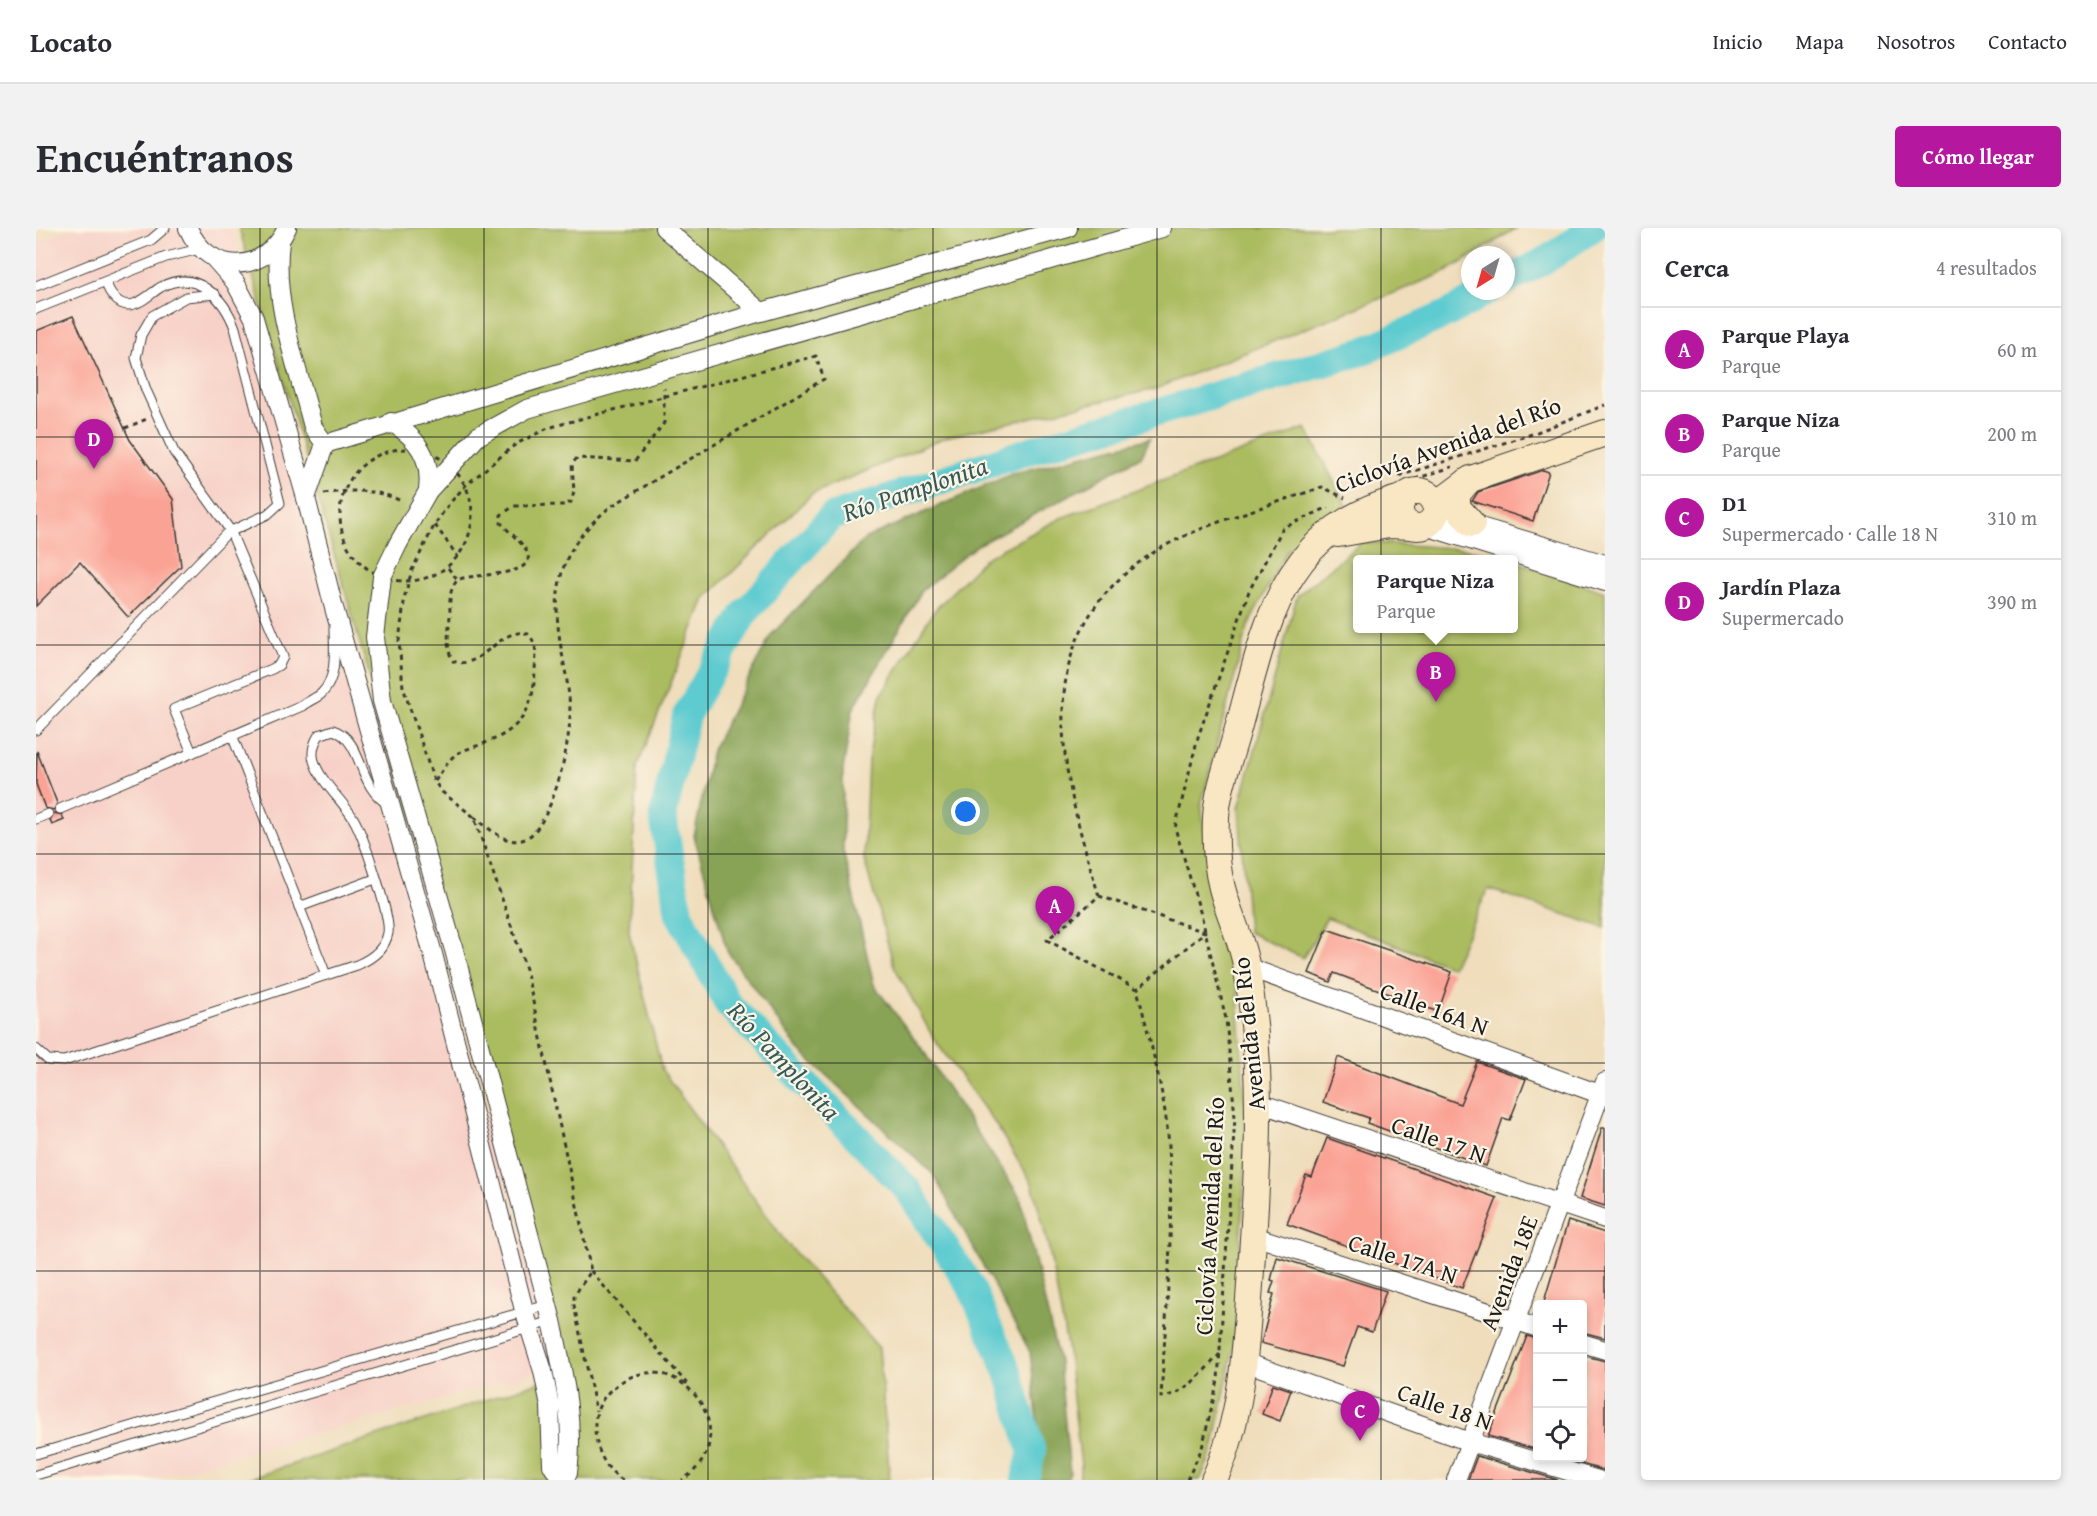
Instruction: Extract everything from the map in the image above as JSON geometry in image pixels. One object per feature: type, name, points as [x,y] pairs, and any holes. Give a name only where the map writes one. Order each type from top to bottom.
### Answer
[{"type":"main road","points":[[1324,539],[1360,529],[1425,522],[1464,472],[1605,433]]},
{"type":"main road","name":"Avenida del Río","points":[[1215,1480],[1227,1449],[1245,1362],[1259,1158],[1257,1053],[1247,967],[1221,885],[1215,845],[1216,813],[1272,607],[1298,564],[1324,539],[1364,511],[1405,488],[1450,478],[1464,472]]},
{"type":"main road","points":[[1464,472],[1457,501],[1460,513],[1472,524]]},
{"type":"main road","points":[[1405,488],[1433,501],[1425,522]]},
{"type":"street","points":[[188,228],[206,253],[235,282],[254,318],[433,954],[527,1319],[543,1371],[550,1406],[552,1466],[555,1472],[561,1474],[568,1473],[572,1442],[564,1379],[549,1313],[454,950],[382,701],[375,637],[382,577],[428,491],[478,436],[527,409],[1162,228]]},
{"type":"street","points":[[664,228],[761,312]]},
{"type":"street","points":[[325,444],[391,422],[761,312],[1068,228]]},
{"type":"street","points":[[206,253],[234,263],[256,260],[285,232]]},
{"type":"street","points":[[285,232],[276,271],[279,296],[314,427],[325,444]]},
{"type":"street","points":[[391,422],[409,433],[423,451],[428,463],[428,491]]},
{"type":"street","points":[[306,498],[325,444]]},
{"type":"street","points":[[1425,522],[1472,524],[1605,564]]},
{"type":"street","points":[[1425,522],[1605,582]]},
{"type":"street","points":[[433,954],[442,961],[448,960],[454,950]]},
{"type":"street","name":"Calle 16A N","points":[[1247,967],[1603,1091]]},
{"type":"street","points":[[443,1000],[453,994],[466,998]]},
{"type":"street","name":"Avenida 18E","points":[[1456,1480],[1603,1091]]},
{"type":"street","name":"Calle 17 N","points":[[1259,1103],[1560,1206],[1605,1219]]},
{"type":"street","name":"Calle 17A N","points":[[1254,1236],[1533,1327]]},
{"type":"street","points":[[1587,1345],[1605,1350]]},
{"type":"street","name":"Calle 18 N","points":[[1245,1362],[1470,1442],[1598,1480]]},
{"type":"lane","points":[[36,286],[151,240],[165,228]]},
{"type":"lane","points":[[36,309],[106,283],[166,257],[206,253]]},
{"type":"lane","points":[[36,730],[230,530],[273,511],[280,503],[230,312],[205,286],[189,281],[173,283],[128,305],[113,296],[106,283]]},
{"type":"lane","points":[[192,753],[174,709],[272,669],[279,665],[283,657],[230,530],[214,505],[182,466],[157,416],[136,358],[141,335],[152,316],[169,304],[186,297],[215,294]]},
{"type":"lane","points":[[60,809],[302,706],[321,694],[330,684],[334,664],[334,608]]},
{"type":"lane","points":[[36,1049],[48,1060],[64,1061],[365,962],[382,947],[388,925],[375,879],[354,820],[315,763],[313,750],[319,735],[333,730],[347,738],[373,793],[390,805]]},
{"type":"lane","points":[[232,735],[326,975]]},
{"type":"lane","points":[[36,819],[48,814]]},
{"type":"lane","points":[[299,907],[375,879]]},
{"type":"lane","points":[[36,1454],[549,1313]]},
{"type":"lane","points":[[36,1475],[549,1313]]},
{"type":"path","points":[[816,356],[824,379],[610,507],[585,528],[568,554],[560,579],[555,609],[570,714],[569,741],[550,805],[531,836],[521,840],[501,837],[437,788],[403,687],[399,641],[408,582],[421,549],[435,524],[466,485],[516,444],[548,428],[816,356]]},
{"type":"path","points":[[434,781],[455,755],[496,739],[512,729],[529,709],[534,690],[536,650],[534,640],[528,634],[514,633],[468,663],[453,661],[448,646],[450,595],[458,580],[518,571],[526,564],[528,556],[525,548],[501,523],[501,515],[514,506],[564,505],[571,502],[574,492],[572,464],[576,458],[635,461],[664,423],[665,396],[660,371]]},
{"type":"path","name":"Ciclovía Avenida del Río","points":[[1405,488],[1605,405]]},
{"type":"path","points":[[124,428],[157,416]]},
{"type":"path","points":[[1405,488],[1464,472]]},
{"type":"path","name":"Ciclovía Avenida del Río","points":[[1099,896],[1073,811],[1061,730],[1063,692],[1073,653],[1088,616],[1119,581],[1156,552],[1192,533],[1322,487],[1347,499],[1282,528],[1249,591],[1198,737],[1176,828],[1226,1019],[1235,1117],[1218,1380],[1202,1448],[1187,1480]]},
{"type":"path","points":[[306,498],[343,491],[377,492],[417,510],[435,524],[458,557]]},
{"type":"path","points":[[448,567],[458,580]]},
{"type":"path","points":[[474,817],[526,969],[591,1271],[690,1387],[702,1403],[709,1421],[709,1441],[702,1459],[690,1475],[682,1480]]},
{"type":"path","points":[[1205,932],[1099,896],[1047,940],[1137,989],[1161,1087],[1169,1146],[1168,1315],[1161,1397],[1173,1396],[1191,1383],[1220,1354]]},
{"type":"path","points":[[1137,989],[1205,932]]},
{"type":"path","points":[[591,1271],[574,1296],[574,1305],[596,1411],[594,1428],[597,1448],[606,1464],[623,1480]]},
{"type":"path","points":[[596,1411],[606,1394],[620,1382],[637,1375],[656,1373],[674,1377],[690,1387]]},
{"type":"shaded area","points":[[73,228],[231,228],[560,1366],[150,1480],[36,1480],[36,242]]},
{"type":"green space","points":[[239,228],[1517,228],[1488,246],[1461,246],[1461,263],[1446,272],[1155,389],[946,437],[812,494],[705,599],[637,767],[629,932],[662,1070],[785,1241],[879,1348],[890,1480],[245,1480],[572,1371]]},
{"type":"green space","points":[[1306,428],[1350,512],[1287,550],[1248,626],[1201,804],[1215,906],[1237,979],[1247,1139],[1234,1345],[1213,1450],[1200,1480],[1079,1480],[1081,1466],[1067,1346],[1049,1249],[1032,1183],[994,1122],[934,1039],[894,966],[864,859],[868,760],[880,697],[933,612],[985,558],[1061,518]]},
{"type":"green space","points":[[1150,438],[1142,456],[976,546],[922,590],[853,709],[843,770],[843,851],[874,985],[922,1049],[1020,1197],[1059,1362],[1070,1473],[1067,1480],[1033,1480],[1041,1453],[1030,1352],[933,1174],[799,1050],[727,951],[694,836],[712,750],[771,635],[866,538],[1012,474]]},
{"type":"green space","points":[[1362,542],[1467,549],[1492,555],[1353,555],[1353,633],[1518,633],[1518,562],[1605,592],[1605,928],[1488,889],[1452,967],[1327,918],[1303,958],[1248,932],[1239,808],[1297,596]]},
{"type":"building","points":[[73,316],[130,440],[173,499],[181,566],[128,617],[80,562],[36,606],[36,331]]},
{"type":"building","points":[[1543,470],[1549,472],[1533,521],[1472,501],[1478,492]]},
{"type":"building","points":[[37,751],[57,803],[54,810],[45,808],[36,784]]},
{"type":"building","points":[[54,813],[62,815],[64,820],[52,825],[50,820]]},
{"type":"building","points":[[1327,929],[1452,972],[1438,1012],[1334,973],[1330,982],[1309,973]]},
{"type":"building","points":[[1338,1057],[1460,1104],[1477,1062],[1526,1079],[1510,1120],[1503,1118],[1486,1166],[1367,1123],[1369,1118],[1323,1102]]},
{"type":"building","points":[[1602,1128],[1605,1128],[1605,1206],[1580,1198]]},
{"type":"building","points":[[1327,1138],[1497,1198],[1462,1288],[1287,1224],[1306,1175],[1312,1177]]},
{"type":"building","points":[[1568,1221],[1605,1233],[1605,1338],[1587,1333],[1587,1300],[1544,1300]]},
{"type":"building","points":[[1277,1257],[1386,1291],[1372,1332],[1357,1327],[1343,1366],[1261,1343],[1274,1294],[1270,1293],[1274,1281],[1271,1280]]},
{"type":"building","points":[[1527,1336],[1533,1338],[1533,1449],[1488,1436]]},
{"type":"building","points":[[1587,1356],[1605,1361],[1605,1471],[1575,1462],[1587,1462]]},
{"type":"building","points":[[1273,1384],[1291,1390],[1280,1421],[1262,1414]]},
{"type":"building","points":[[1477,1456],[1558,1480],[1468,1480]]},
{"type":"waterway","name":"Río Pamplonita","points":[[1515,276],[1549,258],[1593,228]]},
{"type":"waterway","name":"Río Pamplonita","points":[[1025,1480],[1032,1452],[1008,1372],[971,1287],[908,1190],[728,1004],[679,914],[663,816],[686,716],[744,614],[831,517],[1028,451],[1361,352],[1449,313],[1472,300]]},
{"type":"place","name":"Jardín Plaza","points":[[94,469]]},
{"type":"place","name":"Parque Niza","points":[[1436,702]]},
{"type":"place","name":"Parque Playa","points":[[1055,936]]},
{"type":"place","name":"D1","points":[[1360,1441]]}]
